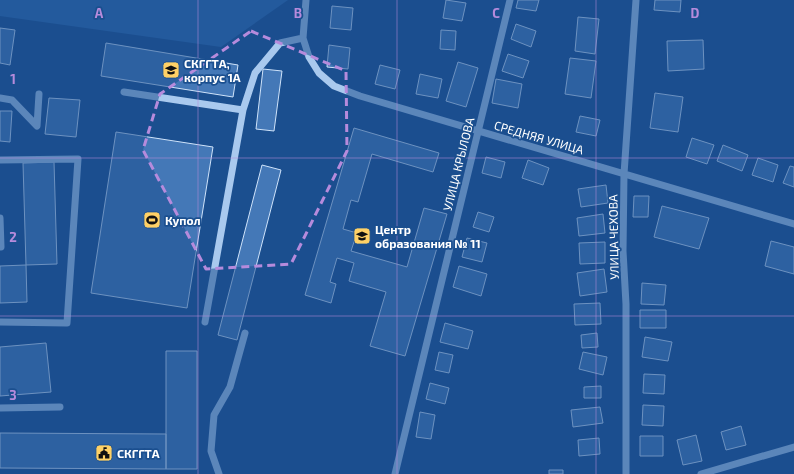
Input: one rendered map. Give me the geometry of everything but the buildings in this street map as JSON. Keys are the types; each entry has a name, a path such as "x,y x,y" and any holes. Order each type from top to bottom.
{"street":[{"name":"СРЕДНЯЯ УЛИЦА","path":"306,0 304,38 309,57 319,73 334,86 360,96 794,224"},
{"name":"УЛИЦА КРЫЛОВА","path":"395,474 510,0"},
{"name":"УЛИЦА ЧЕХОВА","path":"626,474 626,304 623,251 624,174 636,0"},
{"path":"205,322 243,110 255,73 280,43 304,38"},
{"path":"124,92 243,110"},
{"path":"0,98 12,100 37,126 39,94"},
{"path":"0,160 78,159 67,323 0,322"},
{"path":"0,218 0,247"},
{"path":"218,474 211,451 214,415 230,388 245,333"},
{"path":"0,408 60,407"},
{"path":"701,474 794,447"}],"highlighted area":[{"path":"251,31 346,71 347,151 291,264 206,269 143,150 160,94"}],"shaded area":[{"path":"0,0 288,0 221,47 0,16"}],"place":[{"name":"СКГГТА, корпус 1А","path":"171,70"},
{"name":"Купол","path":"152,220"},
{"name":"Центр образования № 11","path":"362,236"},
{"name":"СКГГТА","path":"104,453"}]}
